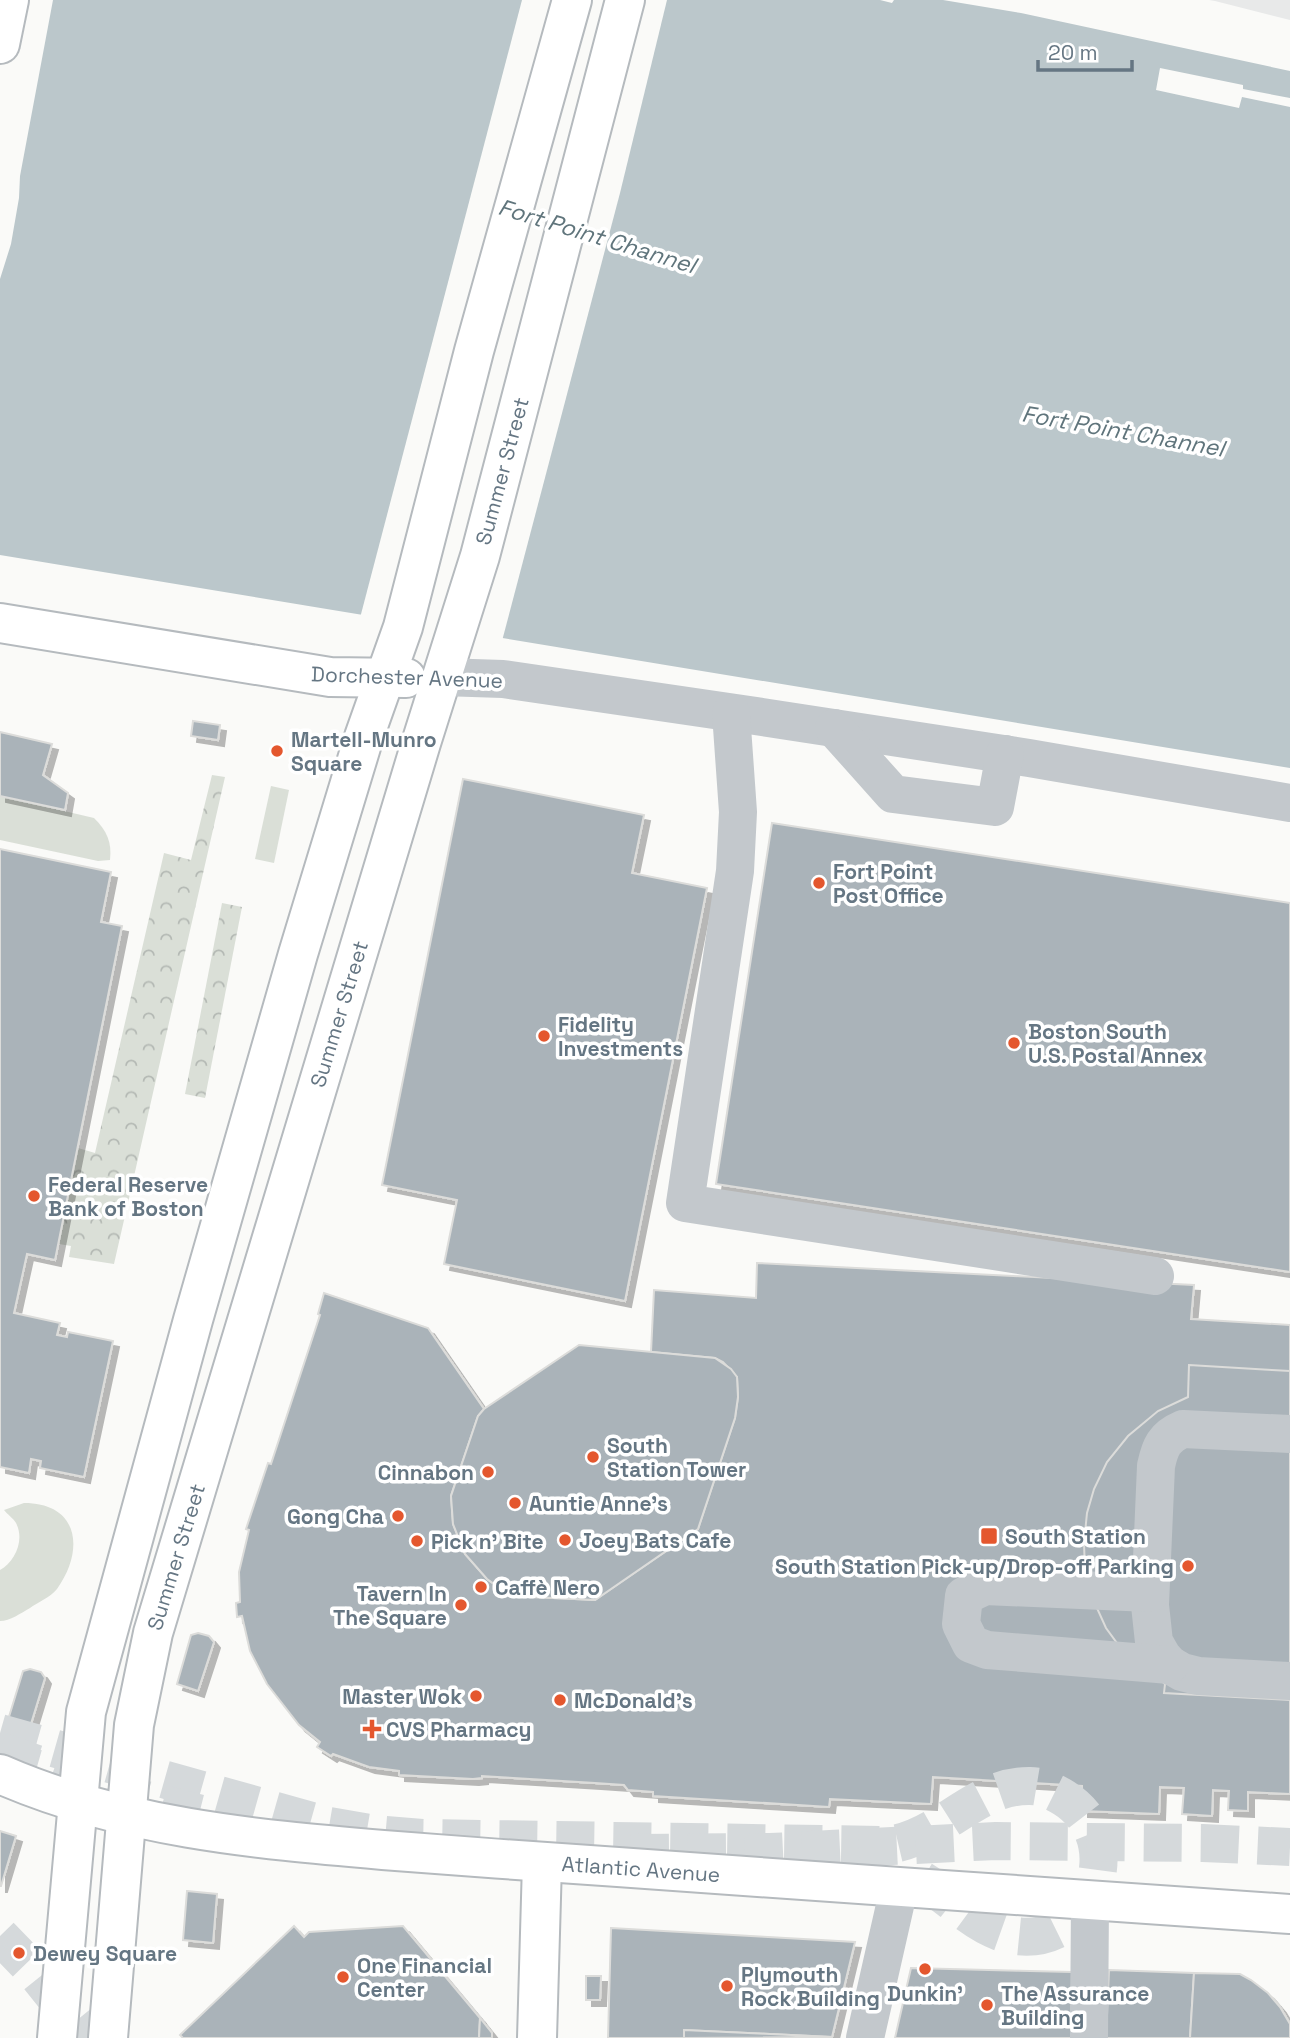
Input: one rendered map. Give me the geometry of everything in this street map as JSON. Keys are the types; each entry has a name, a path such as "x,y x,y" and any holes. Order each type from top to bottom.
{"main road":[{"path":"0,44 9,0"},
{"name":"Summer Street","path":"57,2038 86,1712 186,1346 298,954 363,737 403,627 481,325 572,0"},
{"name":"Summer Street","path":"108,2038 134,1725 153,1633 480,556 625,0"},
{"name":"Dorchester Avenue","path":"0,623 330,677 442,677"},
{"name":"Atlantic Avenue","path":"0,1774 77,1802 126,1816 183,1828 266,1839 542,1863 1290,1914"},
{"path":"537,2038 542,1863"}],"street":[{"name":"Dorchester Avenue","path":"442,677 503,679 834,728 1290,803"},
{"path":"731,713 738,812 734,879 685,1203 1155,1276"},
{"path":"834,728 893,794 995,807 1005,754"},
{"path":"1290,1434 1194,1429 1182,1429 1172,1434 1160,1448 1156,1466 1150,1593 1154,1642 1170,1665 1182,1672 1198,1676 1290,1681"},
{"path":"1150,1593 985,1586 964,1597 961,1624 971,1644 987,1650 1170,1665"},
{"path":"864,2038 899,1888"},
{"path":"1089,2038 1090,1901"}],"shaded area":[{"path":"1209,0 1290,0 1290,20 1215,1"}],"green space":[{"path":"212,775 225,777 114,1264 69,1257 71,1246 59,1244 78,1148 95,1153 164,853 191,860"},
{"path":"271,786 289,790 274,863 255,859"},
{"path":"0,796 94,818 108,837 110,860 98,861 0,840"},
{"path":"222,903 242,907 205,1098 185,1094"},
{"path":"24,1503 42,1505 56,1511 66,1520 72,1531 71,1559 66,1574 54,1592 8,1620 0,1621 0,1570 10,1562 19,1543 16,1523 4,1510"}],"water":[{"name":"Fort Point Channel","path":"0,0 880,0 892,3 894,0 943,0 1021,13 1290,71 1290,768 0,555"}],"pier":[{"path":"0,0 53,0 20,176 11,244 0,279"},
{"path":"522,0 667,0 620,193 502,641 360,618"},
{"path":"1160,68 1290,98 1290,107 1242,97 1239,108 1156,90"}],"building":[{"path":"193,721 220,725 218,740 191,736"},
{"path":"0,732 52,744 43,775 68,793 65,810 0,796"},
{"name":"Fidelity Investments","path":"463,779 644,815 632,873 707,888 625,1301 444,1264 457,1200 382,1185"},
{"name":"Boston South U.S. Postal Annex","path":"772,823 1290,903 1290,1272 716,1184"},
{"name":"Federal Reserve Bank of Boston","path":"0,849 111,872 101,922 122,926 55,1260 27,1254 14,1313 60,1323 57,1335 67,1337 68,1332 113,1341 84,1477 40,1468 41,1461 31,1459 29,1473 0,1467"},
{"name":"South Station","path":"757,1263 1194,1285 1191,1319 1290,1325 1290,1794 1248,1792 1248,1811 1228,1810 1229,1791 1213,1790 1212,1816 1182,1814 1184,1788 1160,1787 1159,1814 1082,1811 1082,1786 933,1777 931,1804 830,1799 829,1807 653,1796 653,1792 628,1790 624,1785 482,1776 473,1779 399,1775 399,1771 369,1767 333,1754 331,1756 317,1747 320,1742 299,1725 267,1684 250,1651 242,1616 237,1617 236,1603 240,1602 239,1572 249,1530 246,1529 268,1463 271,1464 320,1315 318,1314 324,1293 428,1328 484,1409 478,1416 451,1496 453,1524 465,1554 487,1579 511,1596 595,1600 698,1529 735,1418 737,1377 723,1362 715,1358 651,1352 654,1290 756,1298"},
{"name":"South Station Tower","path":"579,1345 715,1358 731,1369 737,1377 735,1418 698,1529 595,1600 511,1596 487,1579 465,1554 453,1524 451,1496 478,1416 484,1409"},
{"name":"South Station Pick-up/Drop-off Parking","path":"1189,1365 1290,1371 1290,1700 1164,1693 1165,1684 1117,1643 1106,1628 1091,1595 1085,1571 1084,1543 1087,1513 1094,1489 1107,1462 1128,1436 1158,1411 1188,1397"},
{"path":"198,1633 209,1636 214,1642 198,1691 177,1684 191,1635"},
{"path":"30,1669 41,1672 45,1678 30,1727 8,1720 23,1671"},
{"path":"0,1831 16,1836 1,1886 0,1886"},
{"path":"187,1891 217,1894 213,1943 183,1940"},
{"name":"One Financial Center","path":"294,1926 304,1937 309,1932 403,1926 480,2018 479,2038 183,2038 180,2035"},
{"name":"Plymouth Rock Building","path":"611,1928 855,1942 832,2037 684,2030 684,2038 608,2038"},
{"name":"The Assurance Building","path":"911,1968 1072,1972 1071,2038 895,2038"},
{"path":"1109,1970 1194,1973 1190,2038 1106,2038"},
{"path":"1194,1973 1240,1974 1251,1980 1280,2007 1290,2024 1290,2038 1190,2038"},
{"path":"586,1976 601,1976 600,2000 586,2000"},
{"path":"480,2018 492,2033 492,2038 479,2038"},
{"path":"684,2030 832,2037 684,2038"}],"tunnel":[{"path":"0,1733 329,1826 376,1834 422,1838 885,1845 923,1834 992,1794 1010,1788 1030,1786 1048,1790 1064,1798 1085,1818 1096,1841 1098,1867 1092,1891 1079,1913 1059,1928 1035,1936 1006,1934 994,1930 922,1880"},
{"path":"0,1751 119,1793 202,1814"},
{"path":"0,1758 160,1804"},
{"path":"631,1853 770,1852 996,1841 1203,1843 1290,1847"},
{"path":"0,1936 34,1971 88,2038"}],"place":[{"name":"Martell-Munro Square","path":"277,751"},
{"name":"Fort Point Post Office","path":"819,883"},
{"name":"Fidelity Investments","path":"544,1036"},
{"name":"Boston South U.S. Postal Annex","path":"1014,1043"},
{"name":"Federal Reserve Bank of Boston","path":"34,1196"},
{"name":"South Station Tower","path":"593,1457"},
{"name":"Cinnabon","path":"488,1472"},
{"name":"Auntie Anne's","path":"515,1503"},
{"name":"Gong Cha","path":"398,1516"},
{"name":"South Station","path":"989,1536"},
{"name":"Joey Bats Cafe","path":"565,1540"},
{"name":"Pick n’ Bite","path":"417,1541"},
{"name":"South Station Pick-up/Drop-off Parking","path":"1188,1566"},
{"name":"Caffè Nero","path":"481,1587"},
{"name":"Tavern In The Square","path":"461,1605"},
{"name":"Master Wok","path":"476,1696"},
{"name":"McDonald's","path":"560,1700"},
{"name":"CVS Pharmacy","path":"372,1729"},
{"name":"Dewey Square","path":"19,1953"},
{"name":"Dunkin'","path":"925,1969"},
{"name":"One Financial Center","path":"343,1977"},
{"name":"Plymouth Rock Building","path":"727,1986"},
{"name":"The Assurance Building","path":"987,2005"}]}
